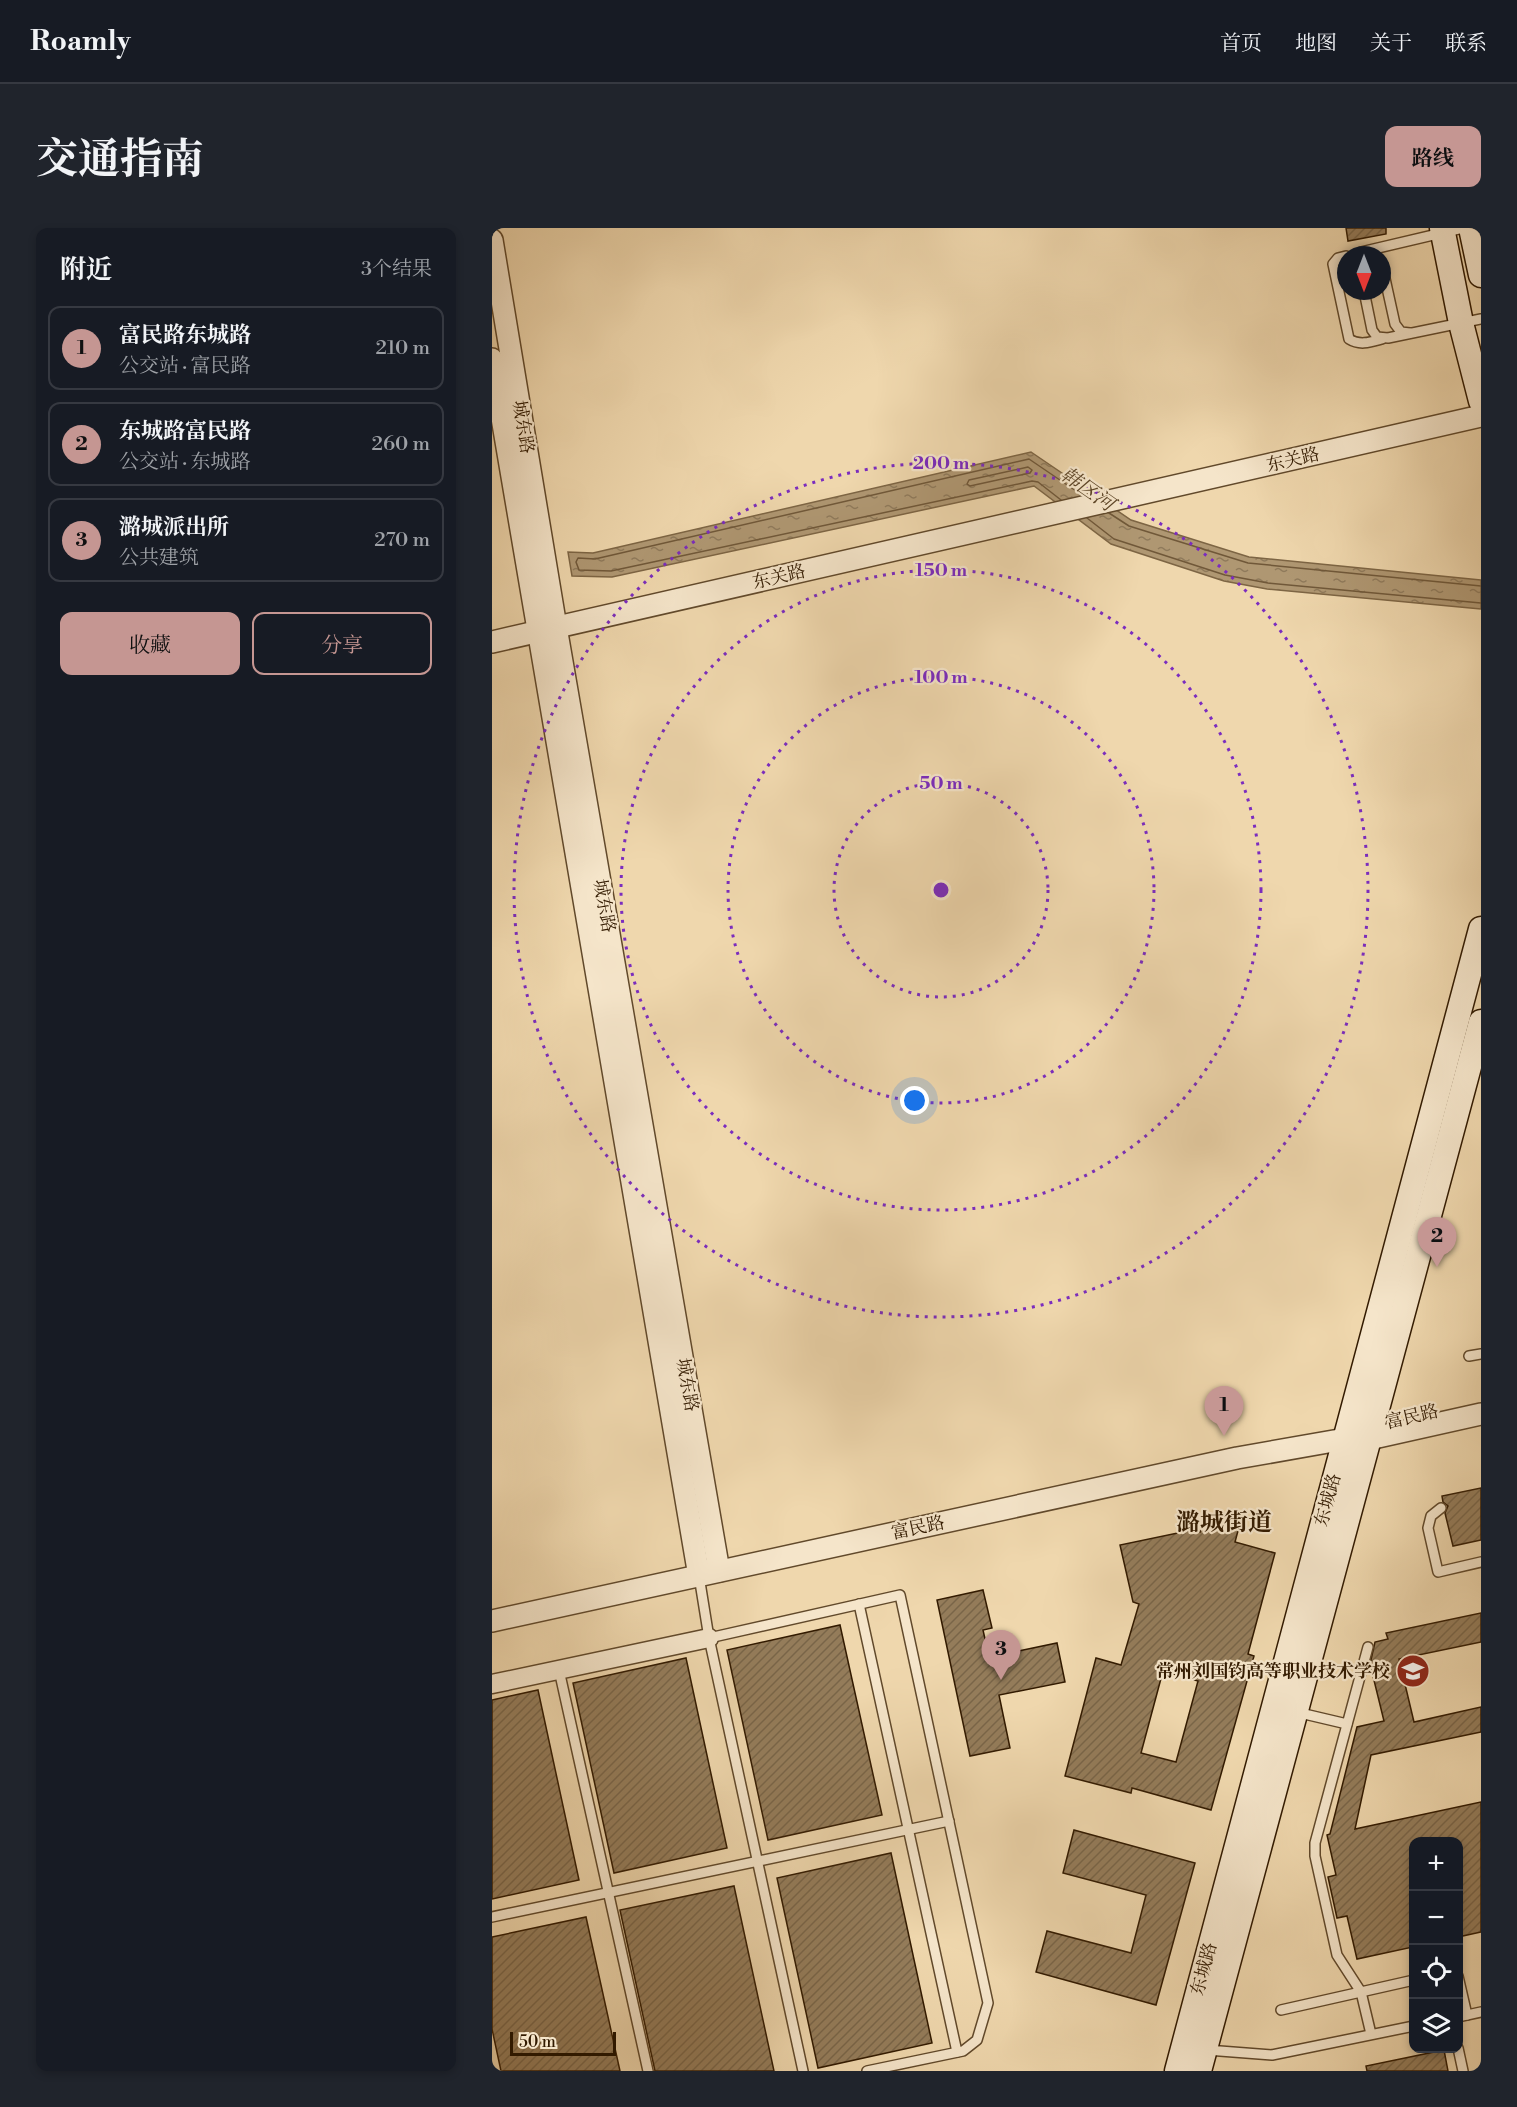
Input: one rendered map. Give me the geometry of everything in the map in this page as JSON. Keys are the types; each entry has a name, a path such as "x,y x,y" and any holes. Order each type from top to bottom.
{"main road":[{"path":"1471,228 1481,275"},
{"path":"1449,230 1471,321 1481,401"},
{"name":"东城路","path":"1177,2071 1345,1438 1475,978 1481,929"},
{"name":"东城路","path":"1202,2061 1481,1022"}],"street":[{"name":"城东路","path":"492,240 548,629 709,1573"},
{"name":"城东路","path":"492,359 548,629"},
{"name":"东关路","path":"492,642 1481,416"},
{"name":"富民路","path":"492,1622 1226,1460 1345,1438 1481,1402"},
{"name":"富民路","path":"1371,1432 1481,1414"},
{"path":"492,1684 709,1638"}],"lane":[{"path":"1391,248 1449,230"},
{"path":"1337,259 1333,264 1337,283"},
{"path":"1341,300 1349,339 1361,344 1471,321"},
{"path":"1366,300 1372,330 1377,337 1388,338"},
{"path":"1390,300 1395,324 1401,332 1412,334"},
{"path":"1469,1356 1481,1354"},
{"path":"1441,1508 1431,1516 1428,1528 1438,1572 1481,1562"},
{"path":"709,1573 709,1638 803,2071"},
{"path":"709,1638 900,1595 988,2003 977,2040 963,2051 867,2071"},
{"path":"860,1604 957,2052"},
{"path":"1368,1647 1315,1843 1315,1856 1337,1955 1361,1992 1371,2034"},
{"path":"559,1670 648,2071"},
{"path":"1296,1712 1347,1724"},
{"path":"492,1917 949,1821"},
{"path":"1281,2010 1409,1981"},
{"path":"1463,2016 1481,2012"},
{"path":"1202,2061 1272,2055 1409,2027"},
{"path":"1459,2053 1463,2071"}],"water":[{"path":"1031,452 1131,520 1249,557 1481,580 1481,609 1267,589 1224,581 1111,544 1034,486 612,577 572,576 568,552 593,553"}],"building":[{"path":"1346,228 1386,228 1386,234 1348,241"},
{"path":"1481,1488 1481,1540 1453,1546 1445,1513 1448,1506 1443,1502 1442,1496"},
{"path":"1204,1518 1239,1527 1235,1542 1275,1553 1248,1654 1254,1656 1211,1810 1132,1788 1131,1793 1065,1776 1096,1658 1121,1665 1139,1604 1133,1602 1120,1545 1192,1530 1200,1532","holes":["1163,1671 1198,1681 1176,1762 1141,1753"]},
{"path":"983,1590 992,1628 983,1630 989,1657 1057,1643 1065,1682 999,1695 1010,1748 970,1756 937,1600"},
{"path":"1481,1613 1481,1642 1399,1659 1414,1722 1481,1707 1481,1732 1371,1755 1355,1829 1481,1802 1481,1932 1463,1936 1463,1837 1409,1837 1409,1948 1357,1959 1347,1916 1337,1918 1328,1877 1336,1875 1327,1835 1330,1834 1357,1727 1384,1721 1370,1664 1375,1642 1388,1639 1386,1633"},
{"path":"840,1625 882,1815 768,1840 727,1650"},
{"path":"686,1658 727,1848 614,1873 573,1683"},
{"path":"538,1690 579,1880 492,1899 492,1700"},
{"path":"1074,1830 1195,1863 1156,2005 1036,1972 1047,1931 1131,1953 1146,1895 1063,1873"},
{"path":"891,1853 932,2043 818,2068 777,1878"},
{"path":"734,1886 774,2071 655,2071 620,1910"},
{"path":"586,1917 620,2071 501,2071 492,2029 492,1937"},
{"path":"1429,2053 1445,2053 1448,2071 1367,2071 1366,2066"}],"place":[{"name":"东城路富民路","path":"1437,1267"},
{"name":"富民路东城路","path":"1224,1436"},
{"name":"常州刘国钧高等职业技术学校","path":"1413,1671"},
{"name":"潞城派出所","path":"1001,1680"}],"district":[{"name":"潞城街道","path":"1224,1523"}],"water label":[{"name":"韩区河","path":"1087,490"}]}
